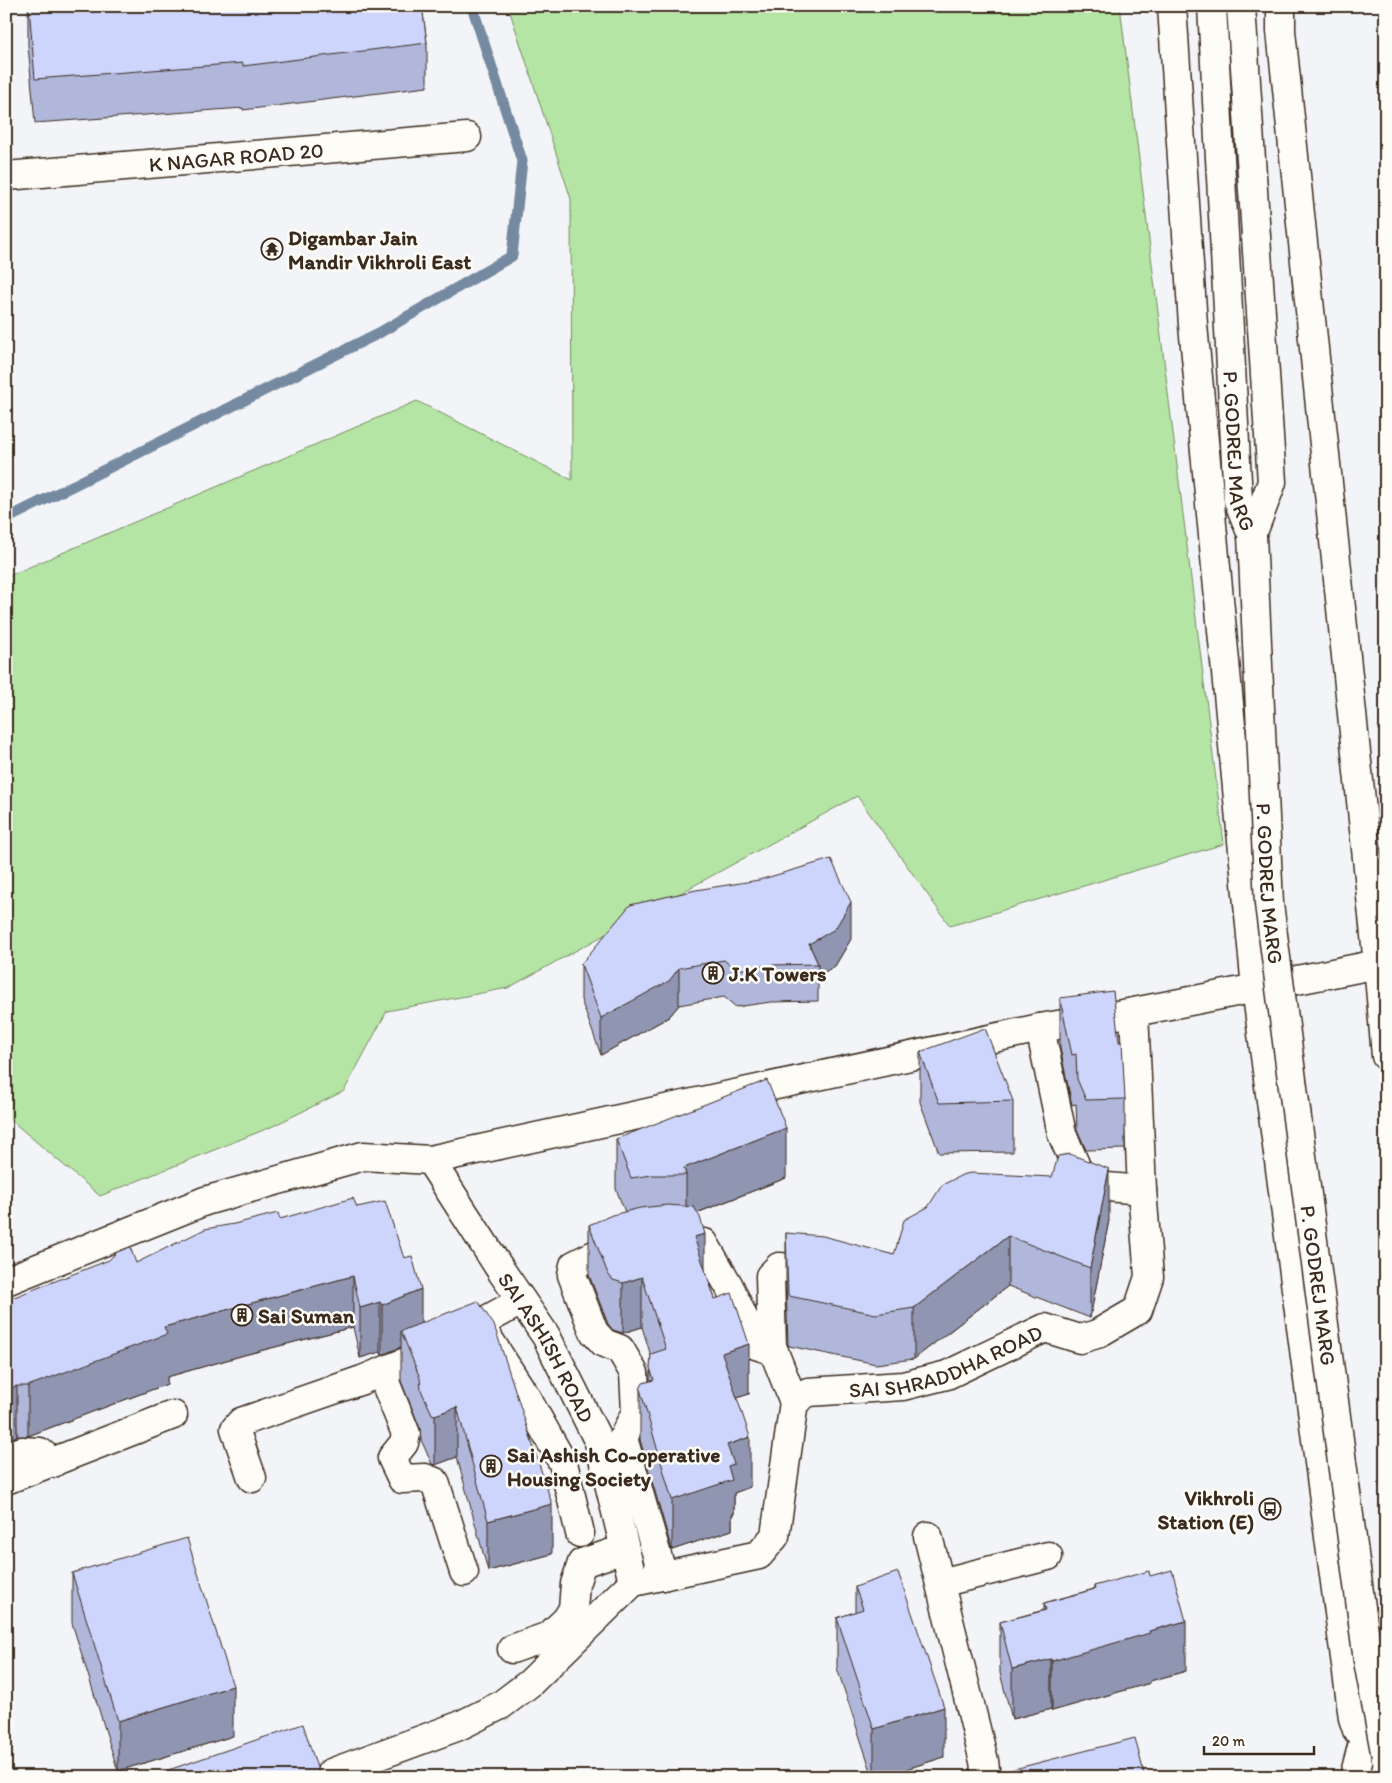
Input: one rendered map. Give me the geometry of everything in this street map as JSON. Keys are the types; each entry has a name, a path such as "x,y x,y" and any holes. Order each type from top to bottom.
{"street":[{"path":"1172,6 1193,325 1256,988 1353,1718 1357,1730 1376,1732 1354,1777"},
{"name":"P. GODREJ MARG","path":"1212,6 1238,500 1252,535 1269,904 1368,1662 1386,1757"},
{"path":"1241,6 1272,482 1252,535"},
{"path":"1280,6 1284,61 1386,1056"},
{"name":"K NAGAR ROAD 20","path":"6,176 467,137"},
{"path":"6,1281 205,1201 363,1156 430,1160 1040,1028 1091,1028 1134,1021 1256,988 1378,964"},
{"name":"SAI SHRADDHA ROAD","path":"794,1402 808,1392 903,1386 947,1376 1045,1328 1080,1339 1097,1334 1138,1310 1149,1277 1142,1190 1134,1021"},
{"path":"1040,1028 1052,1065 1062,1134 1084,1185"},
{"path":"1052,1065 1054,1045 1091,1028"},
{"name":"SAI ASHISH ROAD","path":"430,1160 521,1301 546,1336 599,1442 632,1582"},
{"path":"1054,1191 1084,1185 1142,1190"},
{"path":"663,1576 622,1438 636,1412 634,1373 620,1349 604,1343 594,1332 572,1275 574,1264 600,1252 638,1241 676,1239 704,1243 729,1286 756,1345 774,1352"},
{"path":"331,1774 459,1726 501,1705 530,1683 632,1582 759,1555 776,1536 794,1402 772,1347 770,1276 779,1268 826,1271 849,1276"},
{"path":"252,1478 235,1429 241,1422 381,1372 458,1341 479,1324 521,1301"},
{"path":"479,1324 526,1397 563,1463 580,1534"},
{"path":"381,1372 406,1434 404,1443 392,1458 402,1479 425,1478 435,1482 464,1572"},
{"path":"6,1480 173,1415"},
{"path":"6,1457 22,1451 40,1452 53,1463"},
{"path":"928,1536 984,1761 986,1777"},
{"path":"512,1649 549,1636 566,1620 573,1609 575,1584 582,1563 624,1548"},
{"path":"940,1583 1048,1556"}],"green space":[{"path":"508,6 1120,6 1224,844 950,926 857,796 508,988 387,1011 344,1091 271,1127 100,1196 6,1116 6,577 417,401 572,480 571,199"}],"building":[{"path":"29,6 422,6 427,43 243,66 243,63 35,79"},
{"path":"831,859 851,902 835,929 809,944 818,964 771,965 736,970 724,960 679,968 669,981 601,1018 581,964 630,905 696,890 759,880"},
{"path":"1113,991 1119,1042 1122,1042 1125,1099 1086,1100 1077,1079 1076,1054 1072,1055 1060,998"},
{"path":"985,1028 1013,1101 939,1103 920,1052"},
{"path":"767,1080 786,1128 684,1168 686,1175 652,1175 631,1178 616,1139"},
{"path":"1070,1154 1109,1169 1090,1268 1008,1236 914,1308 876,1314 789,1296 786,1233 823,1236 894,1255 904,1220 928,1207 942,1185 970,1173 1052,1177 1058,1156"},
{"path":"353,1198 357,1207 385,1201 404,1258 412,1256 421,1289 382,1305 380,1302 360,1308 353,1276 164,1327 167,1334 28,1386 17,1386 6,1390 6,1299 109,1260 117,1252 130,1247 136,1263 205,1229 278,1213 280,1219"},
{"path":"668,1205 694,1207 700,1217 705,1234 694,1237 715,1299 732,1293 749,1344 722,1353 750,1437 727,1445 734,1464 728,1466 732,1480 672,1500 640,1389 643,1383 654,1380 650,1368 651,1354 666,1349 642,1277 623,1283 613,1280 608,1274 589,1225 612,1215 640,1208"},
{"path":"478,1301 494,1325 552,1504 488,1521 457,1407 435,1415 432,1414 421,1390 420,1378 401,1331"},
{"path":"187,1538 233,1686 118,1721 72,1573"},
{"path":"1172,1570 1186,1621 1052,1661 1051,1659 1012,1669 1000,1622 1046,1610 1044,1603 1095,1589 1094,1586 1149,1571 1150,1576"},
{"path":"898,1572 944,1707 874,1729 837,1618 863,1609 855,1587"},
{"path":"303,1724 320,1777 148,1777"},
{"path":"1135,1738 1145,1777 983,1777"}],"waterway":[{"path":"6,519 379,333 512,256 522,161 472,6"}],"place":[{"name":"Digambar Jain Mandir Vikhroli East","path":"272,249"},
{"name":"J.K Towers","path":"713,973"},
{"name":"Sai Suman","path":"242,1315"},
{"name":"Sai Ashish Co-operative Housing Society","path":"491,1466"},
{"name":"Vikhroli Station (E)","path":"1270,1509"}]}
